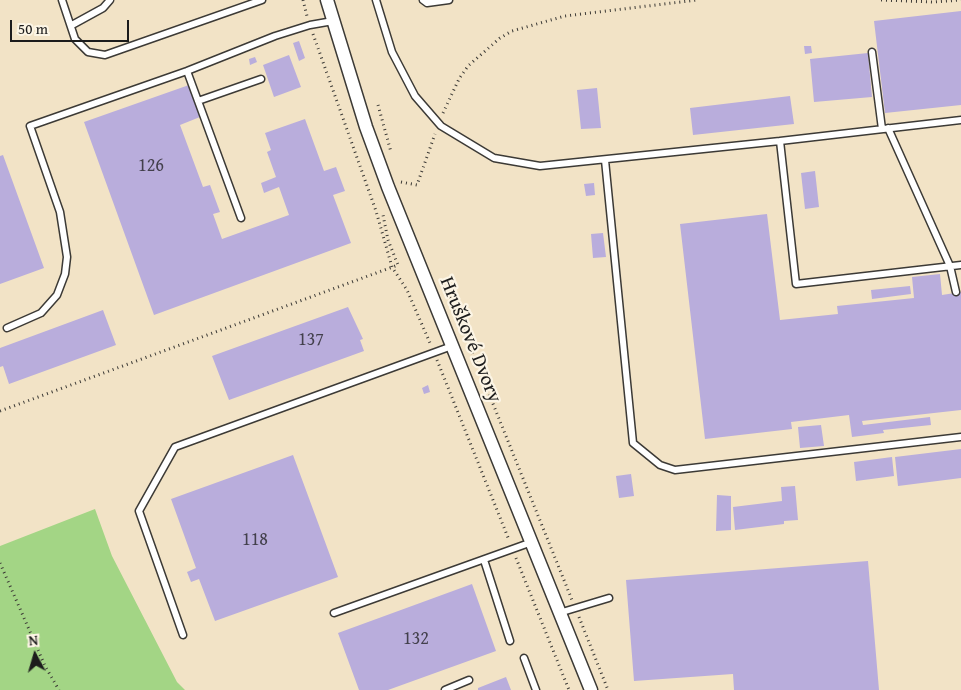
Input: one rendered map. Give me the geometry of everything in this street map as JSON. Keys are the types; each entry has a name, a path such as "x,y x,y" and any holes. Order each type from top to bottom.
{"street":[{"name":"Hruškové Dvory","path":"327,0 366,127 388,187 591,690"}],"lane":[{"path":"62,0 72,25 75,39 88,52 105,55 262,0"},
{"path":"72,25 104,8 110,0"},
{"path":"376,0 392,52 414,96 441,126 494,158 540,166 961,120"},
{"path":"423,0 427,3 449,0"},
{"path":"6,328 41,313 57,295 65,274 67,257 60,212 30,126 187,71 276,36 310,25 334,21"},
{"path":"872,52 885,129 950,266 956,292"},
{"path":"187,71 241,218"},
{"path":"198,101 261,80"},
{"path":"780,141 796,284 961,265"},
{"path":"605,160 633,443 660,465 675,470 961,437"},
{"path":"183,635 139,512 175,447 434,355 452,346"},
{"path":"334,613 532,542"},
{"path":"484,560 510,640"},
{"path":"559,613 609,598"},
{"path":"524,658 536,690"},
{"path":"444,690 469,680"}],"path":[{"path":"303,0 310,25 376,211 392,267 407,290 570,690"},
{"path":"388,187 402,181 417,185 434,136 445,121 442,117 459,78 480,54 512,31 565,16 697,0"},
{"path":"881,0 961,0"},
{"path":"378,105 392,155"},
{"path":"399,172 406,190"},
{"path":"0,411 398,266 388,240 382,211"},
{"path":"446,290 608,690"},
{"path":"0,564 45,666 59,690"}],"green space":[{"path":"95,509 112,556 177,682 185,690 0,690 0,546"}],"building":[{"path":"961,11 961,105 885,113 874,21"},
{"path":"299,41 305,58 299,61 293,43"},
{"path":"804,46 811,46 812,53 805,54"},
{"path":"868,53 872,97 814,102 810,59"},
{"path":"289,55 301,87 274,97 263,65"},
{"path":"255,57 257,62 250,65 249,59"},
{"path":"189,85 200,117 180,125 203,187 210,185 220,212 213,214 222,239 289,215 279,187 264,193 261,183 276,177 267,152 271,150 265,133 305,119 324,171 336,167 345,191 333,195 351,243 154,315 84,122"},
{"path":"597,88 601,128 581,129 577,90"},
{"path":"790,96 794,124 693,135 690,108"},
{"path":"3,155 44,268 0,284 0,156"},
{"path":"815,171 819,207 805,209 801,173"},
{"path":"594,183 595,195 586,196 584,184"},
{"path":"767,214 780,320 838,314 837,306 914,298 912,277 940,274 942,295 961,292 961,410 862,421 863,425 930,417 931,425 883,430 884,433 852,437 849,415 791,422 792,429 705,439 680,224"},
{"path":"603,233 606,257 593,258 591,234"},
{"path":"910,286 911,294 872,299 871,290"},
{"path":"348,307 363,339 360,340 364,351 229,400 212,356"},
{"path":"103,310 116,345 9,384 3,366 0,367 0,348"},
{"path":"428,385 430,392 424,394 422,388"},
{"path":"821,425 824,446 800,448 798,427"},
{"path":"961,449 961,478 898,486 895,457"},
{"path":"293,455 338,577 215,621 199,579 191,582 187,572 196,568 171,499"},
{"path":"892,457 894,476 856,481 854,462"},
{"path":"631,474 634,496 619,498 616,476"},
{"path":"795,486 798,520 784,521 784,524 735,530 733,507 782,501 781,487"},
{"path":"717,495 731,496 731,530 716,531"},
{"path":"868,561 879,690 734,690 733,674 634,681 626,580"},
{"path":"472,584 496,651 388,690 359,690 338,633"},
{"path":"506,677 511,690 478,690 478,688"}]}
